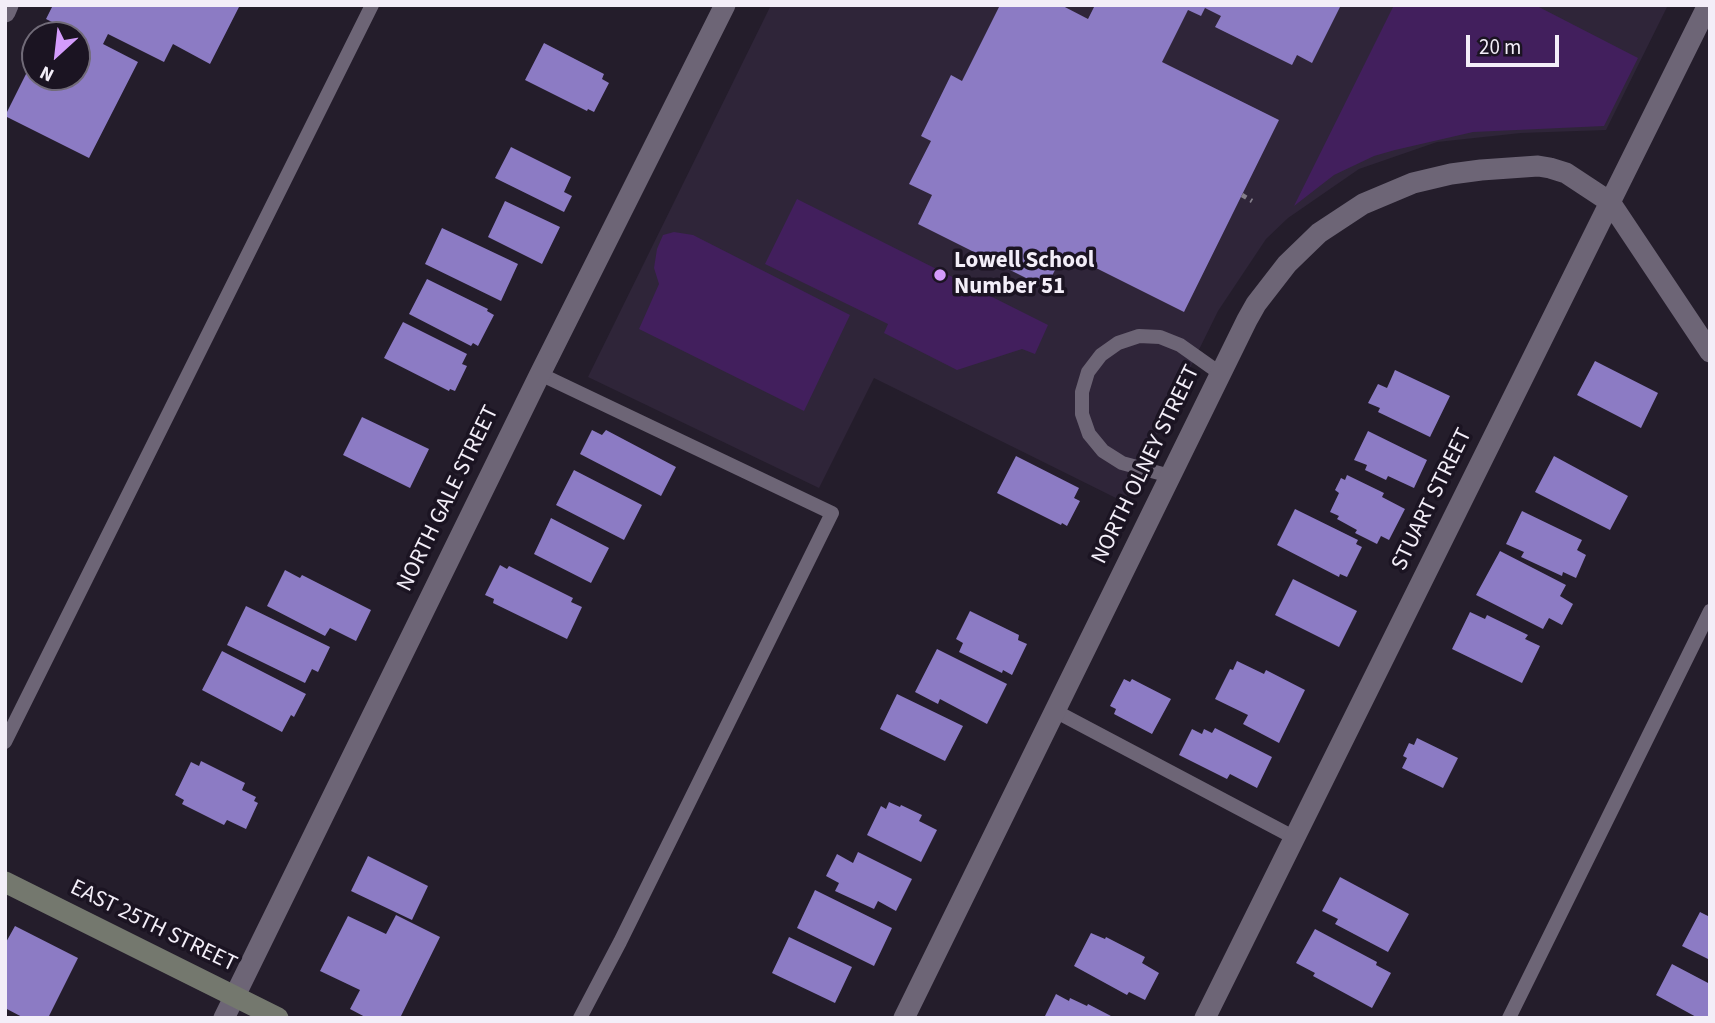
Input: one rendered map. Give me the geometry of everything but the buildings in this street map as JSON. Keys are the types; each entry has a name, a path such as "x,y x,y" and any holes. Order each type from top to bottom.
{"street":[{"path":"5,12 8,5"},
{"name":"STUART STREET","path":"1205,1018 1707,5"},
{"name":"NORTH GALE STREET","path":"224,1018 723,6"},
{"name":"NORTH OLNEY STREET","path":"904,1018 1256,304 1287,264 1303,247 1341,217 1380,196 1413,183 1451,174 1538,166 1566,173 1611,202"},
{"path":"1611,202 1710,352"},
{"name":"EAST 25TH STREET","path":"5,882 278,1018"}],"lane":[{"path":"5,742 372,5"},
{"path":"1170,476 1122,463 1103,451 1089,434 1082,414 1082,392 1088,372 1101,355 1118,343 1139,336 1160,337 1180,345 1221,374"},
{"path":"540,374 832,513 580,1018"},
{"path":"1509,1018 1710,611"},
{"path":"1055,711 1294,838"}],"path":[{"path":"1242,195 1252,201"}],"shaded area":[{"name":"Lowell School Number 51","path":"771,5 1668,5 1606,130 1521,133 1437,142 1359,169 1288,218 1266,239 1218,311 1124,502 874,378 819,488 588,377"},
{"path":"1394,5 1535,5 1638,58 1604,126 1473,132 1395,150 1374,156 1334,175 1294,206"},
{"path":"797,199 1048,325 1035,354 1022,349 957,370 884,333 888,324 765,264"},
{"path":"674,232 693,235 850,315 804,411 639,329 659,284 654,268 657,249 663,235"}],"place":[{"name":"Lowell School Number 51","path":"940,275"}]}
